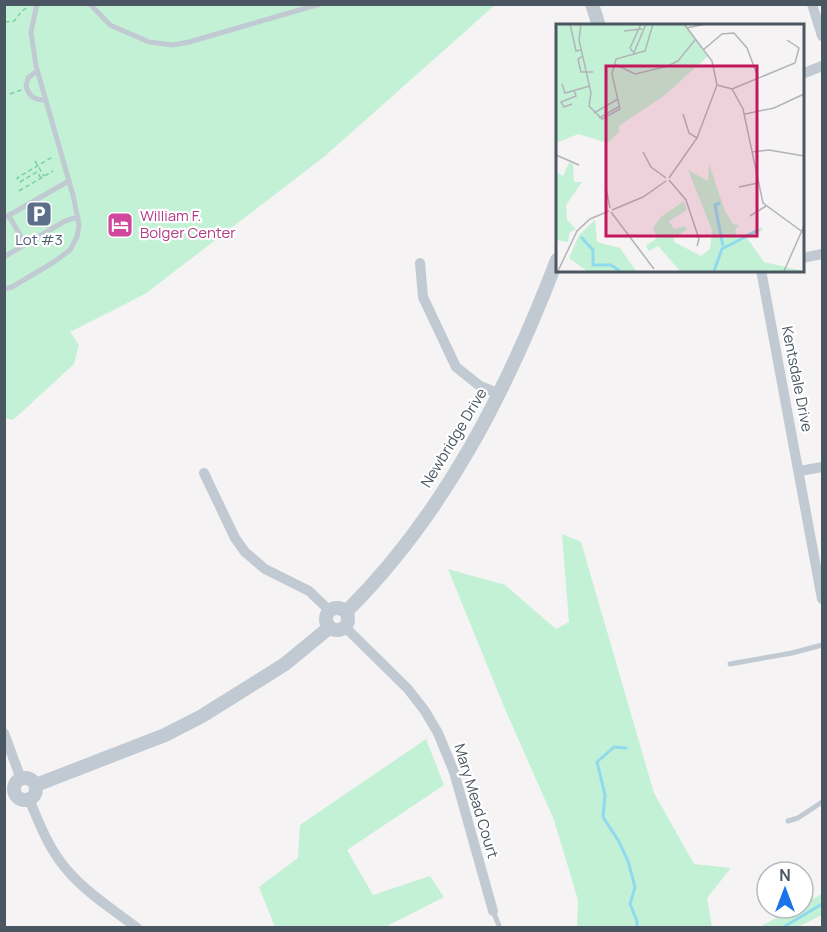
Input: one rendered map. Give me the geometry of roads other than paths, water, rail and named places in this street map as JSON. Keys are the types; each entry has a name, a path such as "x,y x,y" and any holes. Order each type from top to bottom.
{"street":[{"path":"592,4 598,24"},
{"path":"812,4 822,36"},
{"path":"803,73 822,66"},
{"path":"803,258 822,254"},
{"name":"Newbridge Drive","path":"346,612 367,591 415,533 459,467 500,394 534,320 556,263"},
{"path":"420,264 423,297 456,367 480,386 500,394"},
{"name":"Kentsdale Drive","path":"761,272 822,599"},
{"path":"800,471 822,467"},
{"path":"204,473 235,538 245,552 265,569 309,591 330,611"},
{"path":"340,608 346,612 348,621 345,627 336,630 330,627 326,621 330,611 340,608"},
{"path":"36,785 165,735 202,716 285,664 330,627"},
{"name":"Mary Mead Court","path":"345,627 408,689 438,733 454,772 493,911"},
{"path":"4,733 21,779"},
{"path":"21,779 30,779 36,785 35,794 29,799 10,795 15,784 21,779"},
{"path":"29,799 45,837 60,861 86,890 137,927"}],"lane":[{"path":"4,290 54,262 70,249 77,237 78,217 37,71 31,32 37,4"},
{"path":"90,4 110,26 149,42 173,45 320,4"},
{"path":"37,71 28,78 26,86 31,96 37,100 45,100"},
{"path":"25,244 7,217 69,181"},
{"path":"4,257 64,221 78,217"},
{"path":"730,664 822,645"},
{"path":"788,821 798,818 822,802"},
{"path":"493,911 500,927"}],"waterway":[{"path":"626,748 614,747 597,762 605,795 603,817 628,861 635,887 630,904 637,921 637,928"},
{"path":"782,928 822,904"}],"place":[{"name":"Lot #3","path":"39,214"},
{"name":"William F. Bolger Center","path":"120,225"}]}
